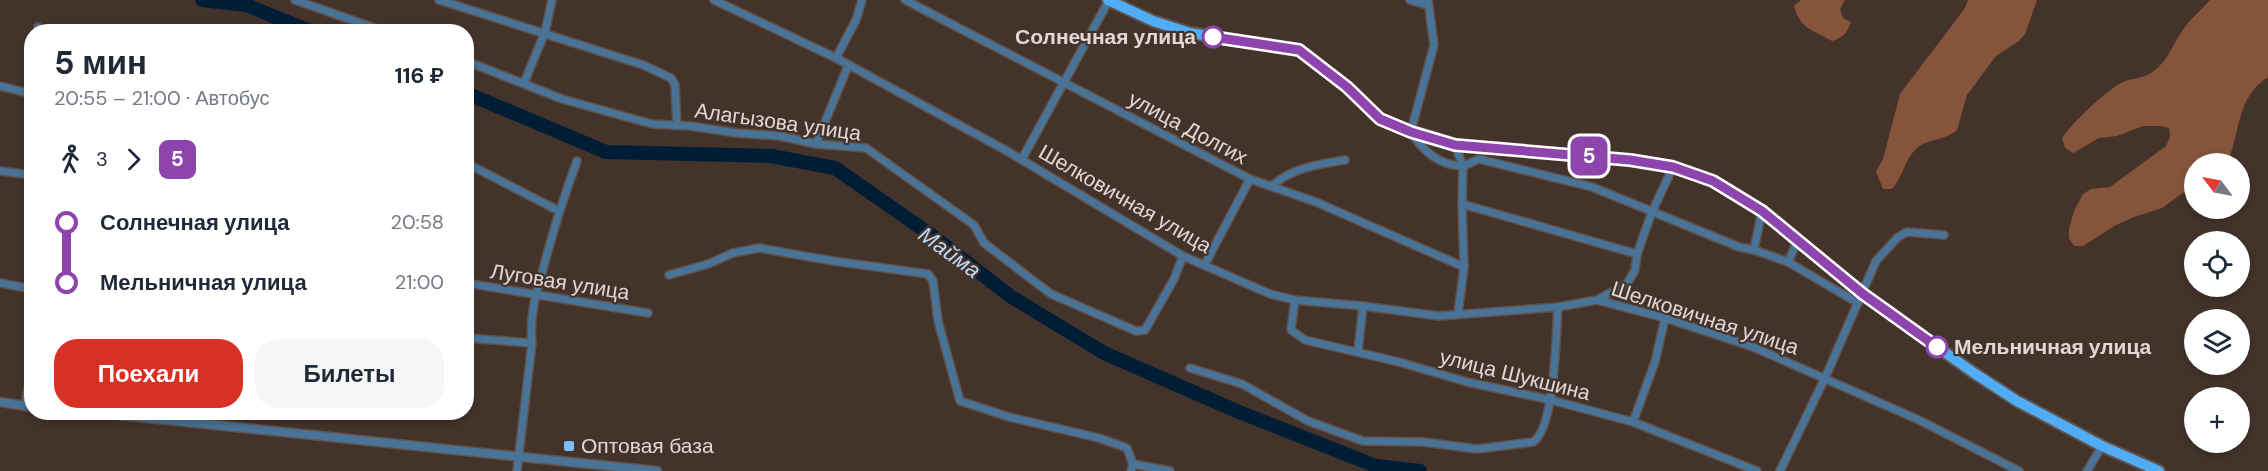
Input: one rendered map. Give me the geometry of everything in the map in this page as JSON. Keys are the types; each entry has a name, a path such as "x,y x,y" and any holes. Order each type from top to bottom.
{"main road":[{"path":"1109,0 1153,21 1191,33 1299,50 1347,87 1380,119 1411,132 1455,145 1630,160 1673,167 1713,181 1762,211 1798,240 1860,299 2017,401 2102,446 2159,471"}],"street":[{"path":"295,0 363,24"},
{"path":"439,0 545,32 643,65 671,78 675,86 677,125"},
{"path":"524,83 545,32 552,0"},
{"name":"Шелковичная улица","path":"714,0 836,58 1022,159 1183,256 1270,294 1295,300 1439,316 1558,307 1597,300 1665,318 1753,347 1919,420 2019,471"},
{"path":"836,58 862,0"},
{"name":"улица Долгих","path":"905,0 1250,179 1273,185 1325,206 1464,267"},
{"path":"1022,159 1109,0"},
{"path":"1410,0 1428,2 1434,45 1411,132 1418,144 1440,161 1463,166 1479,159 1592,187 1738,248 1754,250 1788,262 1860,299"},
{"name":"Алагызова улица","path":"474,65 562,99 652,124 780,136 816,144 866,148 974,225 984,243 1051,294 1136,331 1145,330 1174,279 1183,256"},
{"path":"816,144 848,66"},
{"path":"0,86 24,92"},
{"path":"1455,145 1463,166 1464,267 1458,314"},
{"path":"1273,185 1282,177 1310,166 1345,160"},
{"path":"517,471 532,343 530,324 559,211 577,161"},
{"path":"474,167 559,211"},
{"path":"1597,300 1627,284 1635,270 1637,254 1652,212 1673,167"},
{"path":"0,171 24,174"},
{"path":"1205,264 1250,179"},
{"path":"1462,204 1637,254"},
{"path":"1754,250 1762,211"},
{"path":"1779,471 1825,378 1876,261 1898,237 1907,232 1944,235"},
{"path":"1788,262 1798,240"},
{"path":"669,275 708,264 733,253 759,248 928,274 933,281 938,321 960,401 1009,417 1099,438 1127,448 1132,467 1170,471"},
{"path":"0,283 24,288"},
{"name":"Луговая улица","path":"474,284 648,313"},
{"name":"улица Шукшина","path":"1295,300 1291,330 1305,340 1358,351 1467,382 1551,400 1633,422 1757,471"},
{"path":"1358,351 1363,306"},
{"path":"1190,368 1242,384 1308,421 1363,441 1424,442 1477,449 1533,442 1539,438 1551,400 1558,307"},
{"path":"1633,422 1655,362 1665,318"},
{"path":"474,339 532,343"},
{"path":"0,402 24,405"},
{"path":"166,420 612,469 657,471"},
{"path":"2087,471 2102,446"}],"shaded area":[{"path":"1801,0 1845,0 1840,9 1843,18 1851,22 1842,37 1832,41 1803,24 1794,6"},
{"path":"1968,0 2037,0 2025,34 2019,41 1996,56 1967,95 1957,130 1917,148 1892,189 1883,189 1876,172 1883,159 1900,94 1965,8"},
{"path":"2210,0 2268,0 2268,77 2258,85 2245,105 2230,153 2184,153 2184,192 2162,208 2116,225 2083,246 2074,246 2069,238 2069,229 2074,211 2083,194 2091,189 2110,187 2166,146 2170,137 2169,128 2143,126 2117,136 2099,138 2073,153 2065,148 2062,138 2082,115 2107,93 2123,82 2146,76 2160,66 2192,19"}],"waterway":[{"name":"Майма","path":"202,0 246,5 292,24"},
{"name":"Майма","path":"474,96 606,152 771,156 835,168 934,237 1010,296 1104,353 1239,412 1376,466 1420,471"}],"bus line":[{"name":"5","path":"1213,37 1299,50 1347,87 1380,119 1411,132 1455,145 1630,160 1673,167 1713,181 1762,211 1863,294 1937,347"}],"place":[{"name":"Солнечная улица","path":"1213,37"},
{"name":"Мельничная улица","path":"1937,347"},
{"name":"Оптовая база","path":"569,446"}]}
